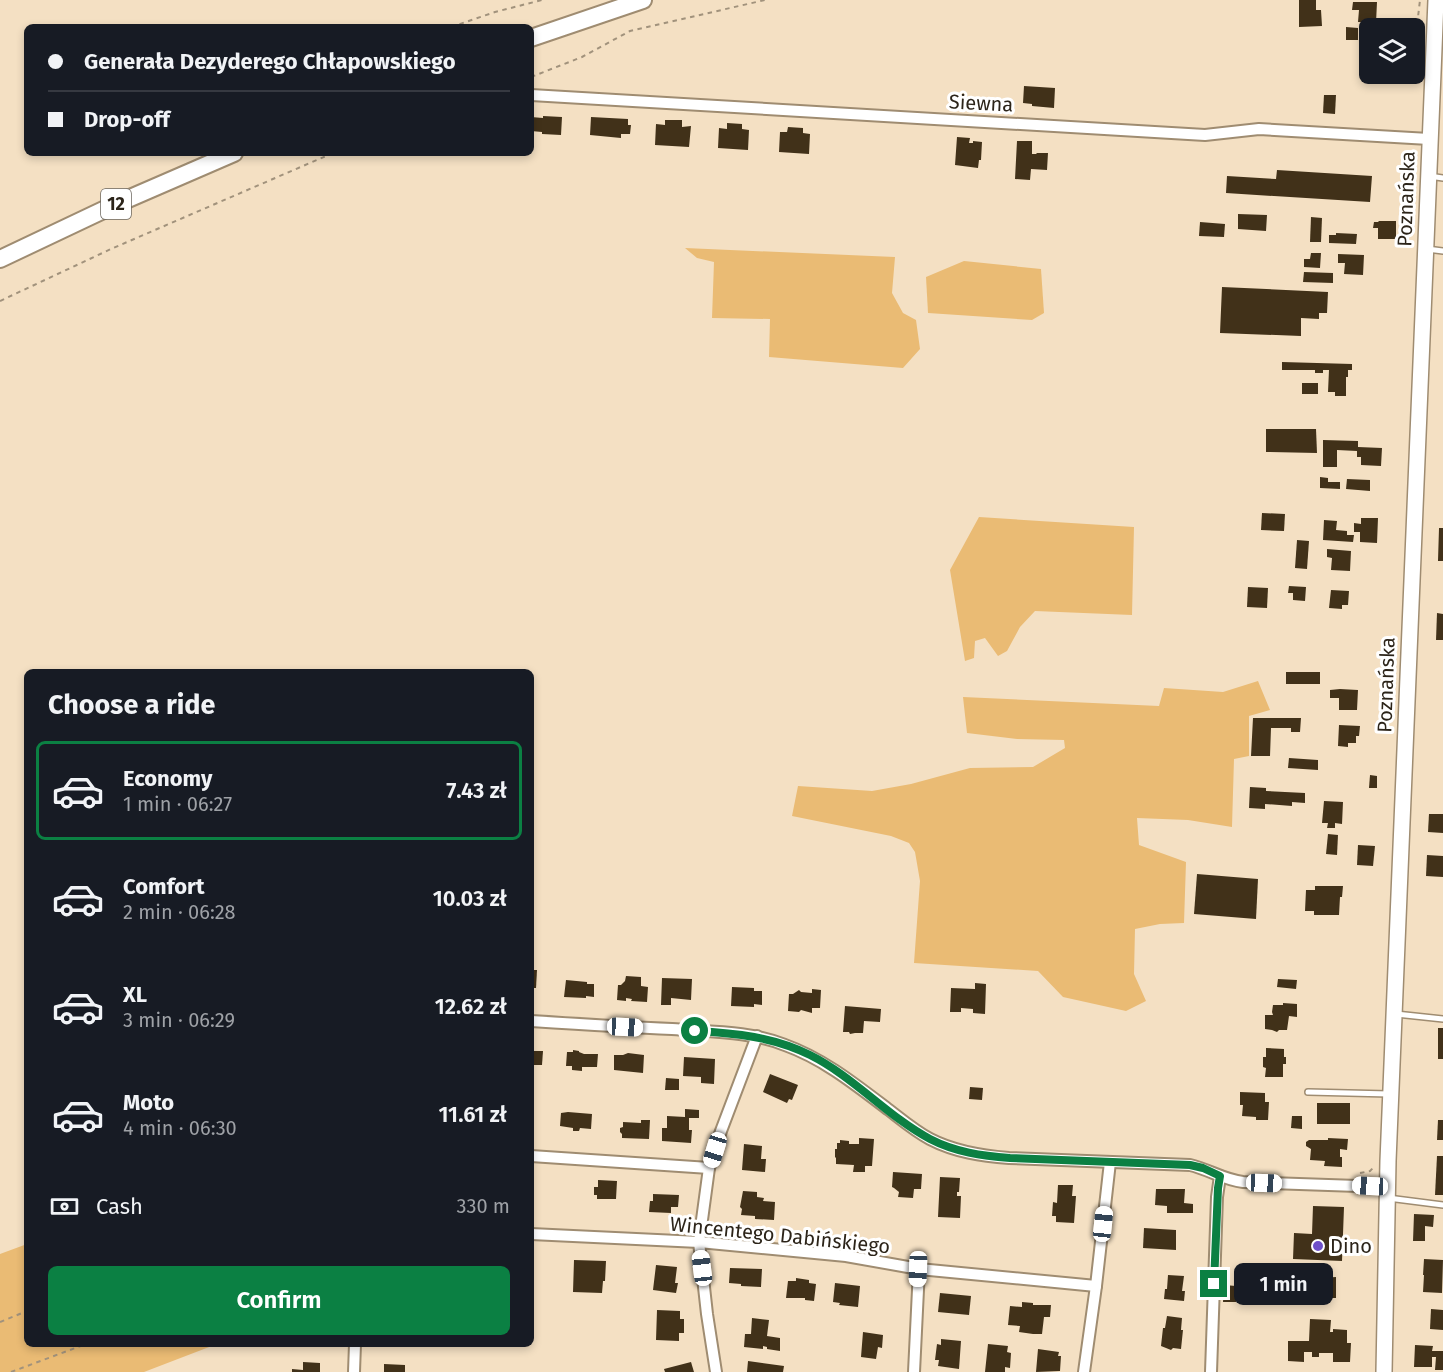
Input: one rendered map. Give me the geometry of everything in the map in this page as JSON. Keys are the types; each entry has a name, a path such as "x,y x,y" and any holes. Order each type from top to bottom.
{"main road":[{"path":"534,37 643,0"},
{"name":"12","path":"0,259 114,205 227,156"}],"street":[{"name":"Poznańska","path":"1384,1372 1387,1192 1425,249 1435,177 1429,139 1436,0"},
{"name":"Siewna","path":"534,95 1205,135 1259,129 1429,139"},
{"path":"534,1021 757,1036 811,1055 931,1139 955,1149 980,1155 1190,1165 1230,1180 1243,1182 1387,1192"},
{"path":"716,1372 699,1242 710,1168 721,1131 757,1036"},
{"path":"534,1156 710,1168"},
{"path":"1084,1372 1110,1162"},
{"path":"1211,1372 1217,1197 1220,1176"},
{"name":"Wincentego Dabińskiego","path":"534,1234 699,1242 846,1256 918,1269 1096,1286"},
{"path":"914,1372 918,1269"},
{"path":"354,1372 355,1347"}],"lane":[{"path":"1425,249 1443,251"},
{"path":"1394,1013 1443,1019"},
{"path":"1308,1092 1391,1095"},
{"path":"1387,1192 1443,1205"}],"path":[{"path":"460,24 542,0"},
{"path":"534,76 582,57 630,31 765,0"},
{"path":"1418,18 1420,0"},
{"path":"0,301 111,249 326,156"},
{"path":"0,1322 24,1312"},
{"path":"11,1372 78,1347"}],"shaded area":[{"path":"685,248 895,257 892,293 903,313 916,320 920,349 903,368 769,357 770,319 712,318 714,262 697,258"},
{"path":"964,261 1041,269 1044,313 1032,320 928,313 926,277"},
{"path":"979,517 1134,527 1132,615 1035,611 1020,627 1007,651 998,656 985,638 975,641 974,658 965,661 950,570"},
{"path":"1258,681 1270,710 1249,716 1249,756 1234,759 1232,827 1188,820 1137,818 1139,845 1186,862 1184,923 1160,924 1135,929 1134,974 1146,1001 1126,1011 1063,997 1038,971 914,963 920,881 915,852 909,843 891,836 792,816 798,786 872,791 911,784 970,768 1033,767 1065,748 1064,740 1017,739 967,733 963,697 1159,706 1164,688 1223,692"},
{"path":"24,1245 24,1347 209,1347 144,1372 0,1372 0,1254"}],"building":[{"path":"1299,0 1316,0 1316,10 1321,10 1322,26 1299,27"},
{"path":"1353,2 1377,2 1376,18 1359,18 1358,22 1359,10 1352,10"},
{"path":"1346,27 1358,28 1358,40 1346,40"},
{"path":"1024,86 1055,88 1054,108 1023,103"},
{"path":"1324,95 1336,95 1335,114 1323,113"},
{"path":"543,116 562,117 561,135 534,131 534,117 543,118"},
{"path":"591,117 628,119 628,125 631,125 630,134 621,134 621,138 590,135"},
{"path":"665,120 682,120 682,127 691,126 689,147 655,145 656,124 665,125"},
{"path":"727,123 742,124 742,129 749,130 748,150 718,148 719,128 727,129"},
{"path":"788,127 803,128 803,133 810,134 809,154 779,152 780,132 787,132"},
{"path":"957,137 970,138 969,143 982,142 978,168 955,165"},
{"path":"1017,141 1032,141 1032,154 1048,153 1047,170 1031,169 1030,180 1015,179"},
{"path":"1277,170 1372,176 1370,202 1226,193 1227,176 1276,179"},
{"path":"1238,214 1267,215 1266,231 1238,229"},
{"path":"1311,217 1322,218 1321,242 1310,242"},
{"path":"1396,221 1396,239 1378,239 1378,228 1373,228 1374,222"},
{"path":"1200,222 1225,224 1224,237 1199,236"},
{"path":"1336,233 1357,234 1356,244 1329,243 1329,235 1336,235"},
{"path":"1311,253 1321,253 1320,268 1304,267 1304,259 1310,259"},
{"path":"1338,254 1364,255 1363,275 1344,274 1345,263 1338,263"},
{"path":"1304,272 1333,273 1333,283 1303,282"},
{"path":"1222,287 1328,292 1327,313 1319,313 1319,319 1301,318 1301,336 1220,333"},
{"path":"1282,362 1352,364 1352,370 1348,370 1348,377 1346,377 1346,396 1335,396 1335,392 1328,392 1329,370 1315,373 1315,370 1282,370"},
{"path":"1302,383 1318,383 1318,394 1302,394"},
{"path":"1266,429 1316,429 1317,453 1266,452"},
{"path":"1323,440 1358,441 1358,447 1382,448 1381,466 1361,465 1361,457 1357,457 1357,451 1337,450 1337,467 1323,467"},
{"path":"1320,477 1328,478 1328,482 1340,482 1340,489 1320,488"},
{"path":"1347,479 1370,480 1370,491 1346,489"},
{"path":"1262,513 1285,514 1284,531 1261,530"},
{"path":"1361,518 1378,518 1377,543 1360,542 1360,532 1354,532 1354,523 1361,524"},
{"path":"1324,520 1337,521 1336,530 1347,531 1347,535 1354,535 1353,542 1323,540"},
{"path":"1439,528 1443,528 1443,561 1438,561"},
{"path":"1297,540 1309,541 1307,569 1295,568"},
{"path":"1327,549 1351,551 1350,571 1331,570 1332,558 1327,557"},
{"path":"1289,586 1306,587 1305,601 1293,600 1293,593 1288,593"},
{"path":"1248,587 1268,588 1267,608 1247,607"},
{"path":"1331,590 1349,591 1348,605 1342,605 1342,609 1329,608"},
{"path":"1437,613 1443,614 1443,640 1436,640"},
{"path":"1286,672 1320,672 1320,684 1286,684"},
{"path":"1330,690 1358,690 1357,710 1339,710 1339,698 1330,698"},
{"path":"1253,718 1301,718 1300,732 1291,732 1291,728 1271,728 1270,756 1251,756"},
{"path":"1339,725 1360,726 1356,743 1348,743 1348,747 1338,746"},
{"path":"1289,758 1318,760 1318,770 1288,768"},
{"path":"1370,775 1377,776 1377,788 1369,788"},
{"path":"1250,787 1266,788 1266,791 1305,793 1305,803 1292,802 1292,806 1265,804 1265,809 1249,808"},
{"path":"1324,801 1343,802 1342,824 1335,823 1335,828 1327,828 1328,823 1322,823"},
{"path":"1429,814 1443,814 1443,833 1428,832"},
{"path":"1328,834 1338,835 1337,855 1326,854"},
{"path":"1358,845 1375,846 1373,866 1357,865"},
{"path":"1427,855 1443,856 1443,877 1426,876"},
{"path":"1197,874 1258,879 1256,919 1194,914"},
{"path":"1315,886 1343,886 1339,915 1314,915 1314,911 1305,911 1306,890 1315,890"},
{"path":"534,970 537,970 536,988 534,988"},
{"path":"626,976 641,977 641,986 648,987 647,1002 631,1001 632,999 626,998 626,1001 617,1000 618,985 625,981"},
{"path":"662,978 692,979 691,1000 671,998 671,1005 661,1005"},
{"path":"1278,979 1297,980 1296,989 1277,987"},
{"path":"566,980 594,984 594,997 564,997"},
{"path":"975,983 986,984 985,1014 973,1013 973,1009 961,1008 961,1012 950,1012 951,988 975,989"},
{"path":"732,987 754,988 754,991 762,991 762,1005 731,1006"},
{"path":"812,989 821,990 820,1008 812,1008 812,1013 801,1010 799,1012 788,1011 789,994 799,990 812,993"},
{"path":"1283,1003 1297,1004 1297,1017 1289,1016 1287,1030 1277,1032 1265,1029 1265,1015 1273,1015 1273,1005 1283,1005"},
{"path":"845,1006 881,1009 880,1022 864,1021 863,1033 843,1032"},
{"path":"1438,1028 1443,1028 1443,1059 1438,1059"},
{"path":"1266,1048 1284,1049 1286,1064 1283,1064 1283,1077 1265,1077 1266,1068 1263,1067 1263,1057 1266,1057"},
{"path":"573,1050 584,1054 598,1054 597,1067 582,1067 582,1071 572,1070 572,1066 566,1066 567,1052 573,1052"},
{"path":"534,1051 543,1051 542,1065 534,1065"},
{"path":"628,1053 644,1055 643,1073 614,1070 614,1055"},
{"path":"684,1057 715,1059 714,1084 701,1083 701,1077 683,1076"},
{"path":"770,1074 798,1085 792,1100 789,1099 787,1103 763,1092"},
{"path":"666,1078 679,1079 679,1090 665,1090"},
{"path":"970,1087 983,1088 982,1100 969,1099"},
{"path":"1240,1092 1265,1093 1265,1102 1269,1102 1268,1120 1256,1120 1256,1117 1242,1116 1243,1105 1240,1105"},
{"path":"1317,1103 1350,1103 1350,1124 1317,1124"},
{"path":"685,1109 699,1110 699,1118 689,1118 689,1130 692,1130 691,1143 662,1141 662,1128 667,1128 667,1116 685,1117"},
{"path":"561,1113 592,1114 591,1129 580,1128 579,1131 573,1131 573,1128 560,1126"},
{"path":"1292,1116 1302,1116 1302,1129 1291,1128"},
{"path":"641,1120 650,1120 649,1139 622,1138 620,1128 623,1127 623,1122 641,1123"},
{"path":"1438,1120 1443,1120 1443,1140 1437,1140"},
{"path":"859,1138 874,1139 872,1166 865,1166 865,1172 853,1172 854,1165 836,1164 837,1143 840,1143 840,1140 849,1141 849,1144 859,1144"},
{"path":"1328,1138 1348,1139 1347,1150 1340,1149 1342,1167 1324,1166 1325,1161 1310,1160 1311,1149 1306,1146 1306,1142 1328,1140"},
{"path":"744,1144 762,1146 761,1159 766,1159 765,1172 742,1170"},
{"path":"1437,1156 1443,1156 1443,1195 1435,1195"},
{"path":"893,1172 922,1174 921,1189 914,1189 913,1198 898,1197 899,1192 892,1187"},
{"path":"940,1177 960,1178 957,1196 961,1196 960,1218 938,1217"},
{"path":"598,1180 617,1181 616,1199 597,1199 597,1195 594,1195 594,1187 598,1187"},
{"path":"1058,1185 1073,1185 1072,1196 1076,1196 1074,1223 1056,1222 1056,1216 1052,1216 1053,1202 1057,1203"},
{"path":"1156,1189 1185,1189 1184,1203 1193,1204 1193,1213 1167,1213 1167,1206 1155,1205"},
{"path":"743,1191 757,1192 757,1197 764,1198 763,1201 775,1202 774,1220 755,1219 755,1216 741,1215"},
{"path":"653,1194 679,1195 678,1207 671,1207 671,1213 649,1212"},
{"name":"Dino","path":"1313,1206 1344,1207 1342,1261 1293,1259 1294,1233 1312,1234"},
{"path":"1414,1214 1434,1215 1433,1227 1425,1226 1425,1241 1413,1241"},
{"path":"1144,1228 1176,1230 1176,1250 1143,1248"},
{"path":"1424,1259 1443,1260 1442,1293 1423,1292"},
{"path":"574,1260 606,1261 602,1293 573,1292"},
{"path":"656,1265 677,1267 676,1293 653,1290"},
{"path":"730,1268 762,1269 761,1287 729,1283"},
{"path":"1168,1275 1184,1276 1182,1291 1185,1291 1184,1301 1164,1299"},
{"path":"1336,1277 1336,1298 1322,1298 1319,1278"},
{"path":"796,1278 809,1280 809,1283 816,1284 814,1301 805,1300 805,1298 786,1298 788,1281 796,1281"},
{"path":"835,1283 860,1286 858,1307 833,1302"},
{"path":"1224,1285 1236,1286 1236,1302 1223,1302"},
{"path":"1257,1285 1275,1286 1274,1304 1249,1303 1249,1296 1256,1296"},
{"path":"940,1293 971,1296 969,1315 938,1312"},
{"path":"1022,1302 1033,1303 1033,1305 1051,1305 1050,1317 1044,1317 1042,1334 1019,1332 1020,1326 1008,1325 1010,1306 1022,1307"},
{"path":"1431,1309 1443,1310 1443,1330 1430,1329"},
{"path":"657,1310 680,1311 680,1319 684,1319 684,1333 679,1333 679,1341 656,1340"},
{"path":"1167,1316 1182,1318 1181,1349 1171,1350 1161,1346"},
{"path":"752,1318 769,1320 767,1336 780,1338 780,1351 763,1346 763,1349 744,1347 745,1334 751,1334"},
{"path":"1310,1319 1331,1320 1330,1332 1333,1332 1333,1329 1347,1330 1347,1343 1351,1343 1350,1362 1333,1362 1333,1353 1319,1353 1319,1357 1312,1357 1312,1352 1304,1352 1304,1362 1288,1361 1288,1341 1309,1341"},
{"path":"863,1332 883,1335 882,1348 878,1347 876,1359 861,1357"},
{"path":"941,1339 961,1341 959,1369 938,1366 939,1360 935,1360 937,1344 941,1345"},
{"path":"988,1344 1008,1346 1007,1352 1011,1353 1010,1368 1005,1367 1005,1372 985,1372"},
{"path":"1415,1345 1433,1346 1432,1351 1443,1351 1443,1370 1435,1370 1436,1357 1432,1357 1432,1367 1414,1367"},
{"path":"1038,1349 1059,1352 1060,1371 1036,1372"},
{"path":"748,1361 784,1366 783,1372 747,1372"},
{"path":"303,1362 320,1363 320,1372 292,1372 292,1369 303,1370"},
{"path":"691,1362 694,1372 665,1372 664,1369"},
{"path":"384,1364 405,1365 405,1372 384,1372"}],"place":[{"name":"Dino","path":"1318,1246"}],"route":[{"path":"695,1031 757,1036 811,1055 838,1072 912,1127 931,1139 955,1149 980,1155 1010,1158 1190,1165 1220,1176 1214,1284"}]}
